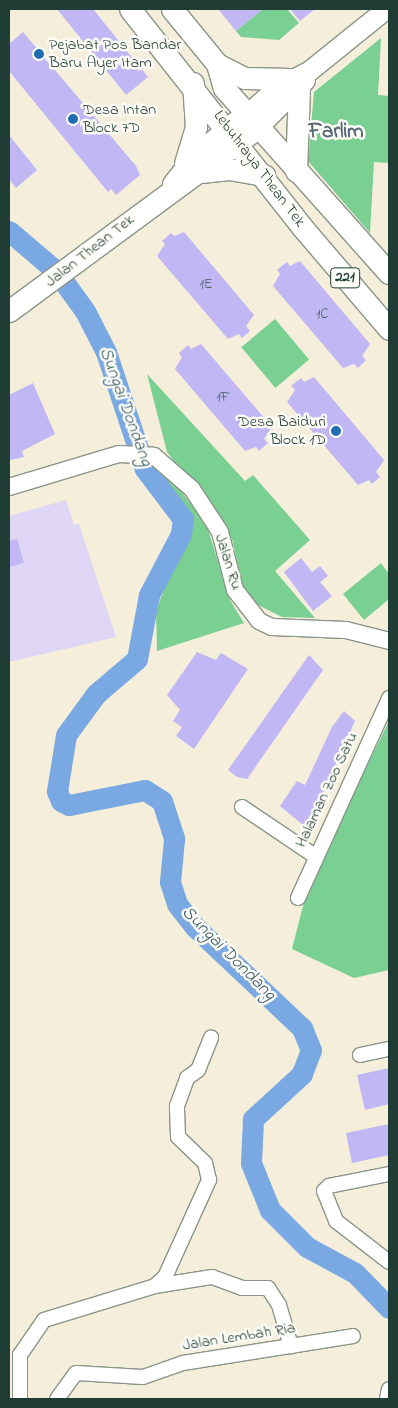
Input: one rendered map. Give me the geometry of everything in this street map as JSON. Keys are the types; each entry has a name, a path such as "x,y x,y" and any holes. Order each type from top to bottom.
{"main road":[{"name":"Lebuhraya Thean Tek","path":"130,9 193,84 302,227 389,328"},
{"name":"Lebuhraya Thean Tek","path":"172,9 217,64 224,88 296,171 389,273"},
{"path":"252,121 310,70 386,9"},
{"path":"217,64 245,78 295,84"},
{"path":"193,84 196,127 192,171 229,169 264,175"},
{"path":"295,84 296,171"},
{"name":"Jalan Thean Tek","path":"9,310 67,271 252,121"}],"street":[{"name":"Jalan Ru","path":"9,487 119,454 146,454 168,464 192,489 220,532 235,590 259,621 272,626 346,630 389,641"},
{"name":"Halaman Zoo Satu","path":"298,898 315,856 389,698"},
{"path":"242,807 315,856"},
{"path":"155,1286 165,1277 209,1180 205,1163 178,1137 177,1106 186,1078 198,1070 211,1036"},
{"path":"360,1055 389,1049"},
{"path":"389,1174 330,1186 324,1191 336,1221 389,1262"},
{"path":"20,1399 20,1355 44,1320 155,1286 212,1277 249,1290 268,1288 282,1314 291,1346"},
{"name":"Jalan Lembah Ria","path":"56,1399 76,1373 143,1377 183,1363 353,1336"},
{"path":"387,1399 389,1389"}],"shaded area":[{"path":"66,500 74,525 79,524 116,637 9,662 9,516"}],"green space":[{"path":"263,9 287,9 299,23 279,40 241,37 236,31"},
{"path":"381,38 378,95 389,96 389,163 374,162 370,233 308,161 314,92"},
{"path":"275,319 309,360 275,388 241,347"},
{"path":"147,374 245,481 253,475 310,540 275,571 315,618 282,617 246,599 232,539 167,452"},
{"path":"153,477 164,477 178,487 207,526 230,600 244,623 157,651 156,610 190,525 189,514"},
{"path":"381,563 389,574 389,599 364,620 343,594"},
{"path":"389,721 389,970 354,978 292,949 308,886"}],"building":[{"path":"57,9 93,9 148,77 126,95"},
{"path":"218,9 263,9 236,31"},
{"path":"290,9 315,9 300,21"},
{"name":"Desa Intan Block 7D","path":"23,32 136,166 140,175 116,195 111,189 108,192 9,71 9,44"},
{"path":"9,135 37,170 16,188 9,179"},
{"path":"184,232 254,315 246,326 250,331 242,338 239,334 228,339 157,256 165,244 162,241 171,233 174,236"},
{"path":"300,261 370,344 362,356 366,360 358,368 354,364 343,368 273,286 280,274 277,270 287,262 290,266"},
{"path":"201,344 272,427 264,439 268,443 259,451 256,447 245,451 175,369 182,357 179,353 188,345 191,349"},
{"name":"Desa Baiduri Block 1D","path":"314,377 384,460 376,472 380,477 372,484 369,480 358,485 287,402 295,390 291,386 301,378 304,382"},
{"path":"33,383 55,434 22,451 24,457 10,460 9,395"},
{"path":"17,539 24,563 9,567 9,541"},
{"path":"301,558 312,572 320,566 328,576 320,582 332,596 313,611 284,572"},
{"path":"197,652 216,660 221,653 248,669 194,749 176,736 182,727 173,721 180,710 167,695"},
{"path":"309,655 323,670 247,779 237,777 228,770"},
{"path":"344,711 355,721 309,824 303,825 280,806 297,781 305,785 332,727"},
{"path":"389,1068 389,1104 365,1110 357,1075"},
{"path":"389,1124 389,1155 352,1163 346,1133"}],"waterway":[{"name":"Sungai Dondang","path":"9,231 56,271 85,311 106,352 145,469 183,519 181,534 149,595 137,659 96,694 66,735 57,791 61,801 69,805 145,790 162,801 174,839 170,882 177,904 194,926 302,1028 311,1050 302,1074 253,1119 251,1163 270,1210 307,1247 355,1273 389,1308"}],"place":[{"name":"Pejabat Pos Bandar Baru Ayer Itam","path":"39,54"},
{"name":"Desa Intan Block 7D","path":"73,119"},
{"name":"Desa Baiduri Block 1D","path":"336,431"}],"district":[{"name":"Farlim","path":"336,132"}]}
